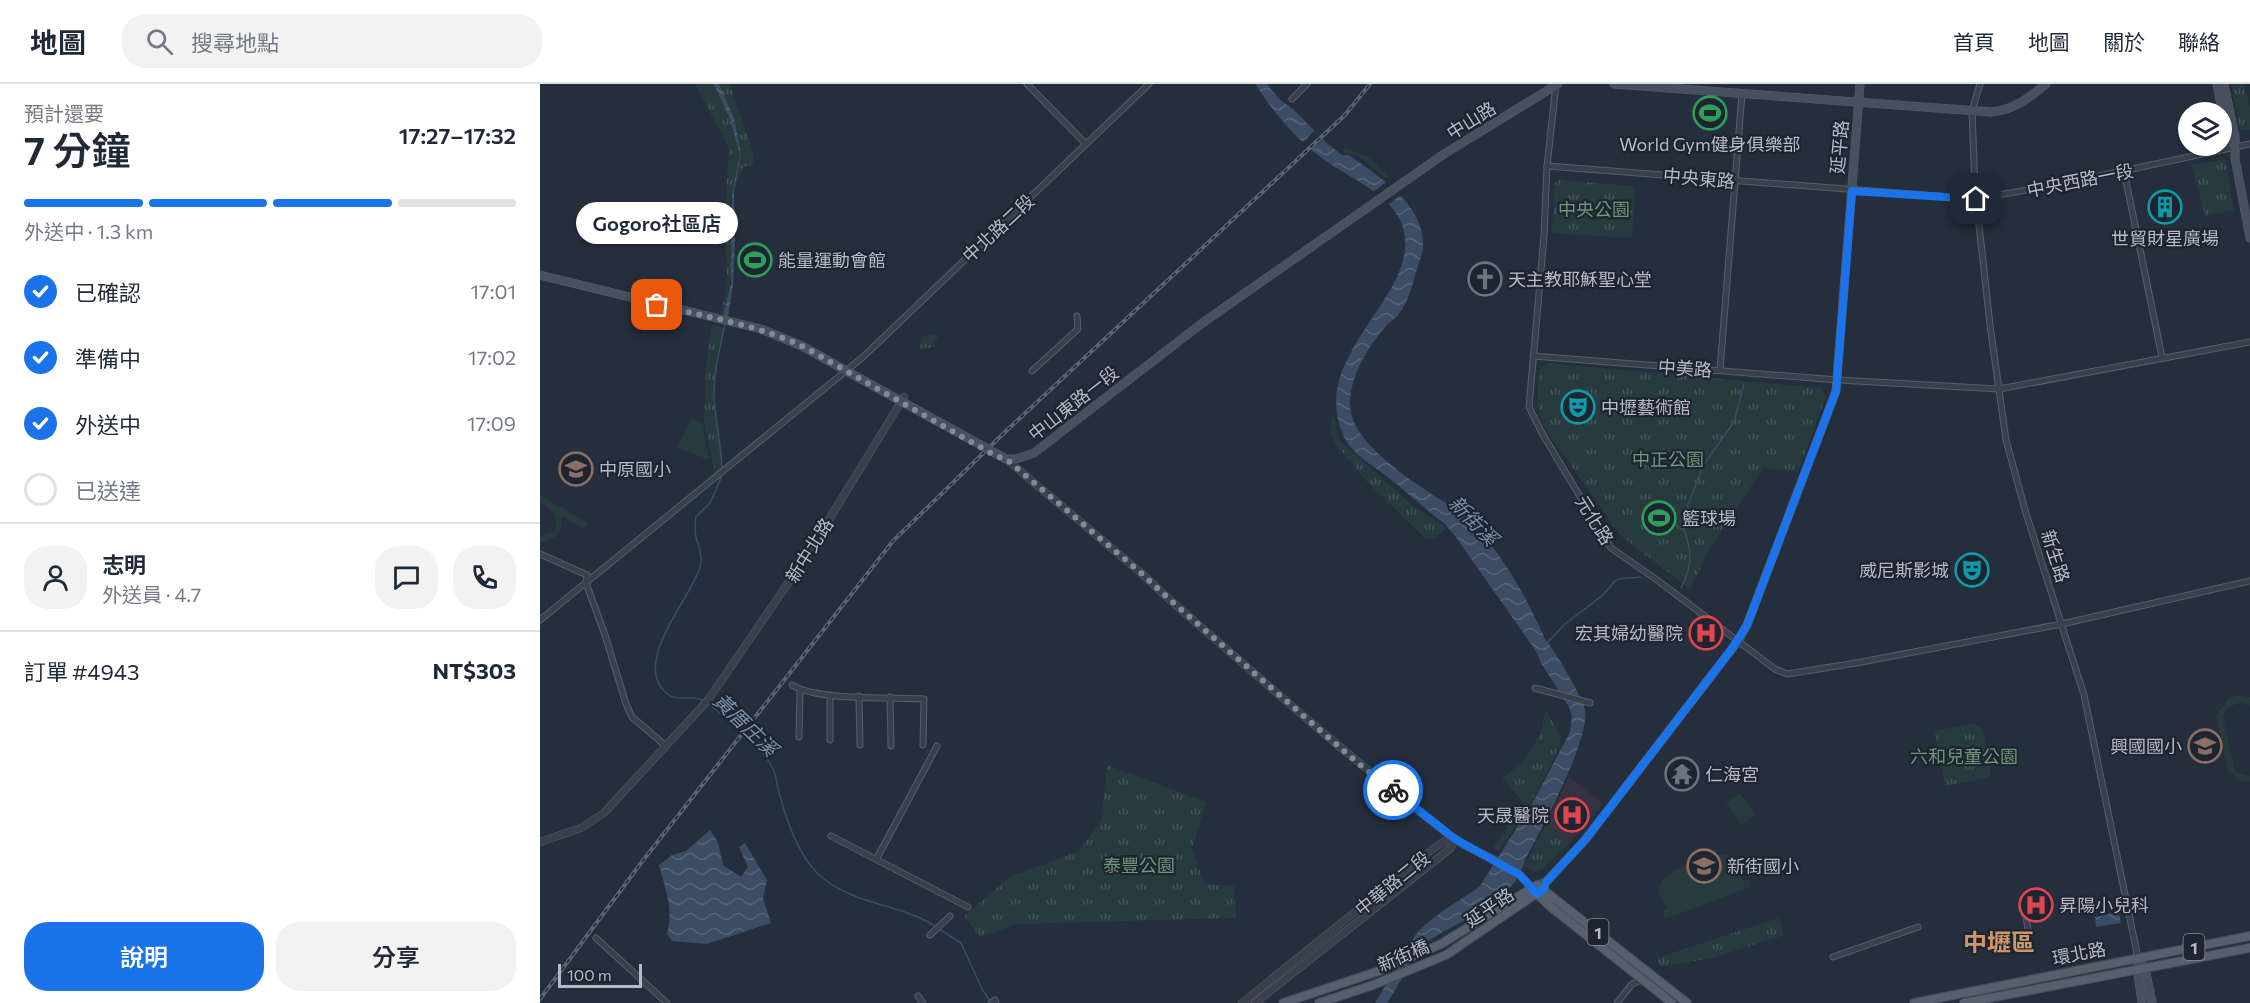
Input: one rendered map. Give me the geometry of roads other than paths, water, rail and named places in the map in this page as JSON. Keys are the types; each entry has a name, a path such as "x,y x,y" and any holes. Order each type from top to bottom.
{"main road":[{"name":"中山路","path":"1376,202 1492,124 1557,84"},
{"path":"1614,84 1991,112 2006,110 2022,102 2046,84"},
{"name":"延平路","path":"1446,955 1537,887 1585,840 1738,641 1747,625 1836,391 1860,84"},
{"path":"2217,84 2222,110 2234,147 2250,238"},
{"path":"2224,84 2235,137 2234,147"},
{"name":"中山東路一段","path":"1006,459 1016,459 1034,453 1201,324 1376,202"},
{"path":"540,275 727,321 782,337 1006,459"},
{"name":"延平路","path":"1441,945 1537,887"},
{"name":"1","path":"1537,887 1654,975 1687,1003"},
{"name":"1","path":"1537,887 1672,1003"},
{"name":"環北路","path":"1914,1003 1936,1001 2250,936"},
{"name":"新街橋","path":"1283,1003 1379,971 1441,945"},
{"name":"環北路","path":"1964,1003 2250,948"},
{"name":"新街橋","path":"1319,1003 1373,985 1446,955"},
{"name":"新生路","path":"2138,958 2152,1003"},
{"path":"2140,969 2142,1003"}],"street":[{"path":"1027,84 1086,144"},
{"name":"中北路二段","path":"540,620 863,357 1149,84"},
{"path":"1292,99 1307,84"},
{"name":"元化路","path":"1557,84 1547,166 1544,236 1529,407 1543,435 1611,548 1657,579 1775,669 1787,674 1856,663 2062,624 2250,581"},
{"name":"新生路","path":"1980,84 1972,111 1976,199 1999,389 2011,461 2084,695 2138,958"},
{"path":"1720,370 1742,94"},
{"name":"中央西路一段","path":"1852,191 1976,199 2250,144"},
{"name":"中央東路","path":"1547,166 1852,191"},
{"path":"2124,171 2162,357"},
{"path":"1032,371 1078,329 1077,316"},
{"name":"中美路","path":"1533,356 1838,380 1999,389 2250,342"},
{"name":"新中北路","path":"666,746 708,700 806,557 904,397"},
{"path":"1006,459 1140,572 1359,764 1455,839 1495,860 1537,887"},
{"path":"540,554 587,575 586,583 632,717 666,746 604,813 580,828 540,842"},
{"path":"792,685 800,690 830,695 924,699 923,746"},
{"path":"1535,688 1590,703"},
{"path":"799,737 798,696 800,690"},
{"path":"830,695 830,740"},
{"path":"859,696 860,745"},
{"path":"890,697 891,746"},
{"path":"877,858 937,746"},
{"path":"831,836 968,906"},
{"name":"中華路二段","path":"1242,1003 1433,849 1445,841 1455,839"},
{"name":"中華路二段","path":"1255,1003 1451,848 1455,839"},
{"path":"2023,900 2028,929"},
{"path":"930,935 950,916"},
{"path":"1833,957 1918,927"},
{"path":"596,938 667,1003"},
{"path":"1617,1003 1632,984 1654,975"},
{"path":"2039,978 2041,988"},
{"path":"918,996 923,1003"}],"water":[{"path":"714,84 719,84 734,118 741,154 734,192 733,285 728,317 723,316 731,284 732,193 740,155 730,119"},
{"name":"新街溪","path":"1255,84 1267,84 1279,99 1293,109 1329,145 1342,155 1349,155 1386,182 1409,205 1417,218 1422,232 1423,250 1405,305 1380,333 1355,377 1350,401 1355,425 1384,459 1464,514 1483,535 1523,594 1545,639 1574,685 1585,710 1585,724 1572,763 1516,881 1484,909 1427,942 1387,1003 1375,1003 1421,928 1480,886 1533,802 1570,732 1572,716 1536,651 1455,536 1445,524 1359,455 1345,439 1336,408 1340,378 1352,350 1399,272 1405,247 1400,220 1386,201 1376,193 1302,142 1277,115"},
{"path":"710,830 718,842 723,865 741,877 748,867 739,847 745,843 767,880 763,898 771,923 707,944 672,941 667,934 670,916 659,865 672,855 686,851"},
{"path":"2119,912 2121,923 2096,927 2095,917"}],"waterway":[{"name":"黃厝庄溪","path":"731,269 732,259"},
{"name":"黃厝庄溪","path":"722,468 714,385 725,324"},
{"path":"1681,588 1690,558 1682,520 1704,464 1734,422 1744,384"},
{"name":"黃厝庄溪","path":"704,701 669,695 658,682 655,667 658,650 666,632 700,567 700,553 695,531 696,517 710,503 722,476"},
{"path":"1547,643 1565,624 1603,595 1618,579 1641,577"},
{"name":"黃厝庄溪","path":"708,704 744,734 768,761 774,772 794,837 818,874 845,892 921,918 935,926"},
{"name":"黃厝庄溪","path":"939,929 961,943 990,1001"}],"railway":[{"path":"540,999 641,863 893,541 1005,432 1345,115 1370,84"}],"place":[{"name":"World Gym健身俱樂部","path":"1710,113"},
{"name":"世貿財星廣場","path":"2165,207"},
{"name":"能量運動會館","path":"755,260"},
{"name":"天主教耶穌聖心堂","path":"1485,279"},
{"name":"Gogoro社區店","path":"657,305"},
{"name":"中壢藝術館","path":"1578,407"},
{"name":"中原國小","path":"576,469"},
{"name":"籃球場","path":"1659,518"},
{"name":"威尼斯影城","path":"1972,570"},
{"name":"宏其婦幼醫院","path":"1706,633"},
{"name":"興國國小","path":"2205,746"},
{"name":"仁海宮","path":"1682,774"},
{"name":"天晟醫院","path":"1572,815"},
{"name":"新街國小","path":"1704,866"},
{"name":"昇陽小兒科","path":"2036,905"}],"district":[{"name":"中壢區","path":"1999,941"}],"park label":[{"name":"中央公園","path":"1594,209"},
{"name":"中正公園","path":"1668,459"},
{"name":"六和兒童公園","path":"1964,756"},
{"name":"泰豐公園","path":"1139,865"}]}
